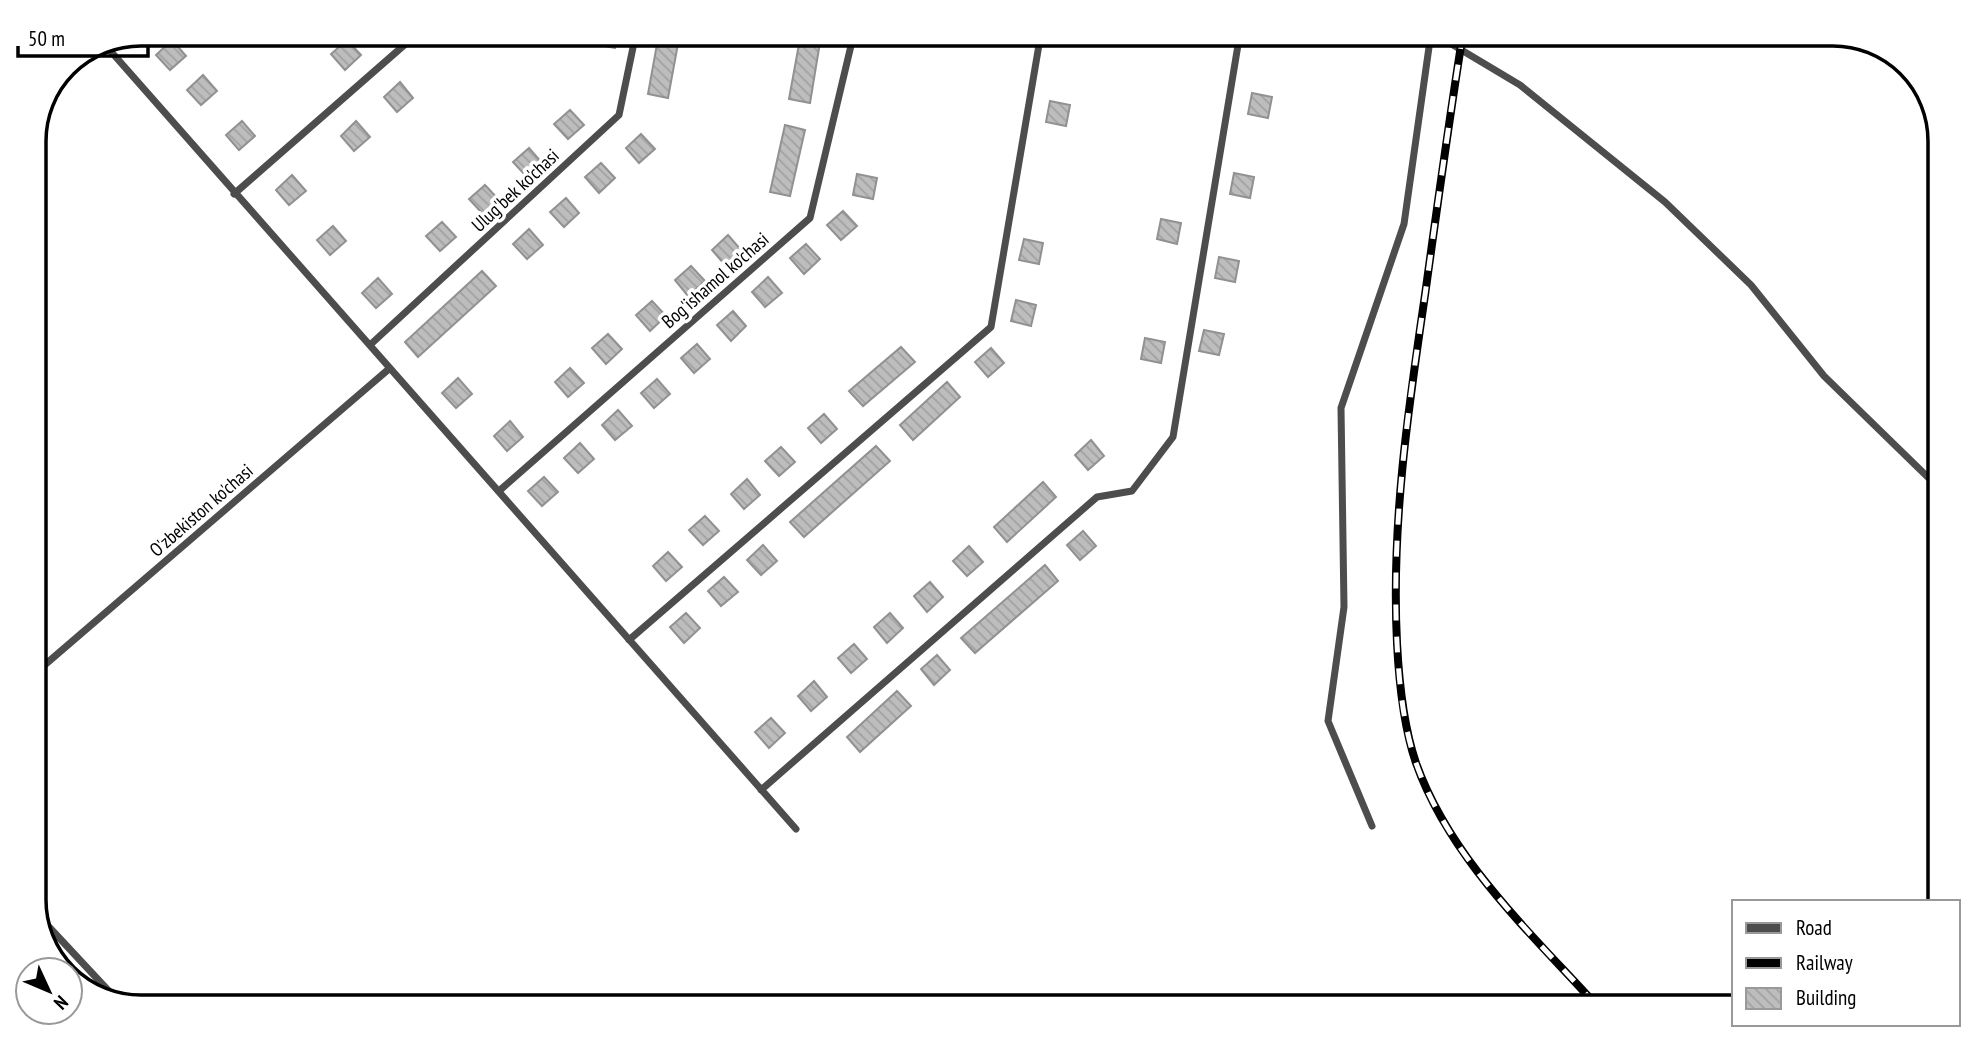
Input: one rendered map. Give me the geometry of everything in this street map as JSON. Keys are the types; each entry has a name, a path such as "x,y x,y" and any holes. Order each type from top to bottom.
{"street":[{"path":"234,194 404,45"},
{"name":"Ulug'bek ko'chasi","path":"370,345 619,116 634,45"},
{"name":"Bog'ishamol ko'chasi","path":"499,491 810,218 851,45"},
{"path":"629,639 991,327 1039,45"},
{"path":"761,790 1097,497 1132,491 1173,437 1238,45"},
{"path":"1372,826 1328,721 1344,607 1341,408 1404,224 1430,45"},
{"path":"1452,45 1520,85 1665,202 1751,285 1824,376 1928,477"},
{"path":"110,51 796,829"},
{"name":"O'zbekiston ko'chasi","path":"46,665 390,368"},
{"path":"51,929 104,987"}],"building":[{"path":"167,45 176,45 186,56 170,70 156,55"},
{"path":"341,45 352,45 361,55 345,70 331,54"},
{"path":"657,45 678,45 668,98 648,94"},
{"path":"799,45 820,45 810,103 789,99"},
{"path":"203,75 217,91 201,105 187,90"},
{"path":"400,82 413,98 397,112 384,97"},
{"path":"1252,93 1272,97 1268,118 1248,114"},
{"path":"1050,101 1070,105 1066,126 1046,122"},
{"path":"570,110 584,125 568,139 554,124"},
{"path":"242,121 255,136 239,150 226,135"},
{"path":"356,121 370,137 354,151 341,136"},
{"path":"785,125 805,130 790,196 770,192"},
{"path":"641,134 655,149 639,163 626,148"},
{"path":"529,148 542,163 527,177 513,162"},
{"path":"601,163 615,178 599,193 585,177"},
{"path":"1234,173 1254,177 1250,198 1230,194"},
{"path":"857,174 877,178 873,199 853,195"},
{"path":"292,175 306,191 289,205 276,190"},
{"path":"485,185 499,200 483,214 469,199"},
{"path":"566,198 579,213 564,227 550,212"},
{"path":"843,211 857,226 841,240 827,225"},
{"path":"1161,219 1181,223 1177,244 1157,239"},
{"path":"442,222 456,237 440,251 426,236"},
{"path":"333,226 346,241 330,255 317,240"},
{"path":"529,229 543,245 527,259 513,244"},
{"path":"728,235 741,250 725,265 712,250"},
{"path":"1024,239 1043,243 1039,264 1019,260"},
{"path":"806,244 820,259 804,274 790,258"},
{"path":"1219,257 1239,261 1235,282 1215,278"},
{"path":"691,266 705,281 688,296 675,280"},
{"path":"482,271 496,286 418,357 405,342"},
{"path":"768,277 782,293 765,307 752,292"},
{"path":"378,278 392,294 376,308 362,293"},
{"path":"1016,300 1036,305 1031,326 1011,321"},
{"path":"652,301 666,316 650,331 636,315"},
{"path":"733,311 746,326 731,341 717,325"},
{"path":"1204,330 1224,334 1219,355 1199,351"},
{"path":"608,334 622,349 606,364 592,348"},
{"path":"1145,338 1165,342 1161,363 1141,359"},
{"path":"697,344 710,359 694,373 681,358"},
{"path":"901,347 915,362 863,406 849,391"},
{"path":"991,348 1004,363 988,377 975,362"},
{"path":"570,368 584,383 568,397 555,382"},
{"path":"458,378 472,394 456,408 442,393"},
{"path":"657,379 670,394 654,408 641,393"},
{"path":"947,382 960,397 913,440 900,425"},
{"path":"618,410 632,426 615,440 602,425"},
{"path":"824,414 837,429 821,443 808,428"},
{"path":"510,421 523,437 507,451 494,436"},
{"path":"1091,440 1104,456 1088,470 1075,455"},
{"path":"580,443 594,459 578,473 564,458"},
{"path":"876,446 890,461 804,537 790,522"},
{"path":"781,447 795,462 779,476 765,461"},
{"path":"544,477 558,492 542,506 528,491"},
{"path":"747,479 760,495 744,509 731,494"},
{"path":"1043,482 1056,497 1007,542 994,527"},
{"path":"705,516 719,531 703,545 689,530"},
{"path":"1083,531 1096,546 1080,560 1067,545"},
{"path":"763,545 777,561 761,575 747,560"},
{"path":"969,546 983,562 967,576 953,561"},
{"path":"668,552 682,567 666,581 653,566"},
{"path":"1045,565 1058,581 975,653 961,638"},
{"path":"724,577 738,592 721,606 708,591"},
{"path":"930,582 943,597 927,612 914,596"},
{"path":"686,613 700,628 684,643 670,627"},
{"path":"890,613 903,628 887,643 874,627"},
{"path":"854,644 867,659 851,673 838,658"},
{"path":"937,655 950,670 934,685 921,669"},
{"path":"814,681 827,697 811,711 798,696"},
{"path":"897,691 911,706 860,752 847,737"},
{"path":"771,718 785,733 769,748 755,732"}],"railway":[{"path":"1461,45 1402,468 1396,555 1398,658 1402,703 1416,763 1449,831 1471,863 1520,923 1587,995"}]}
